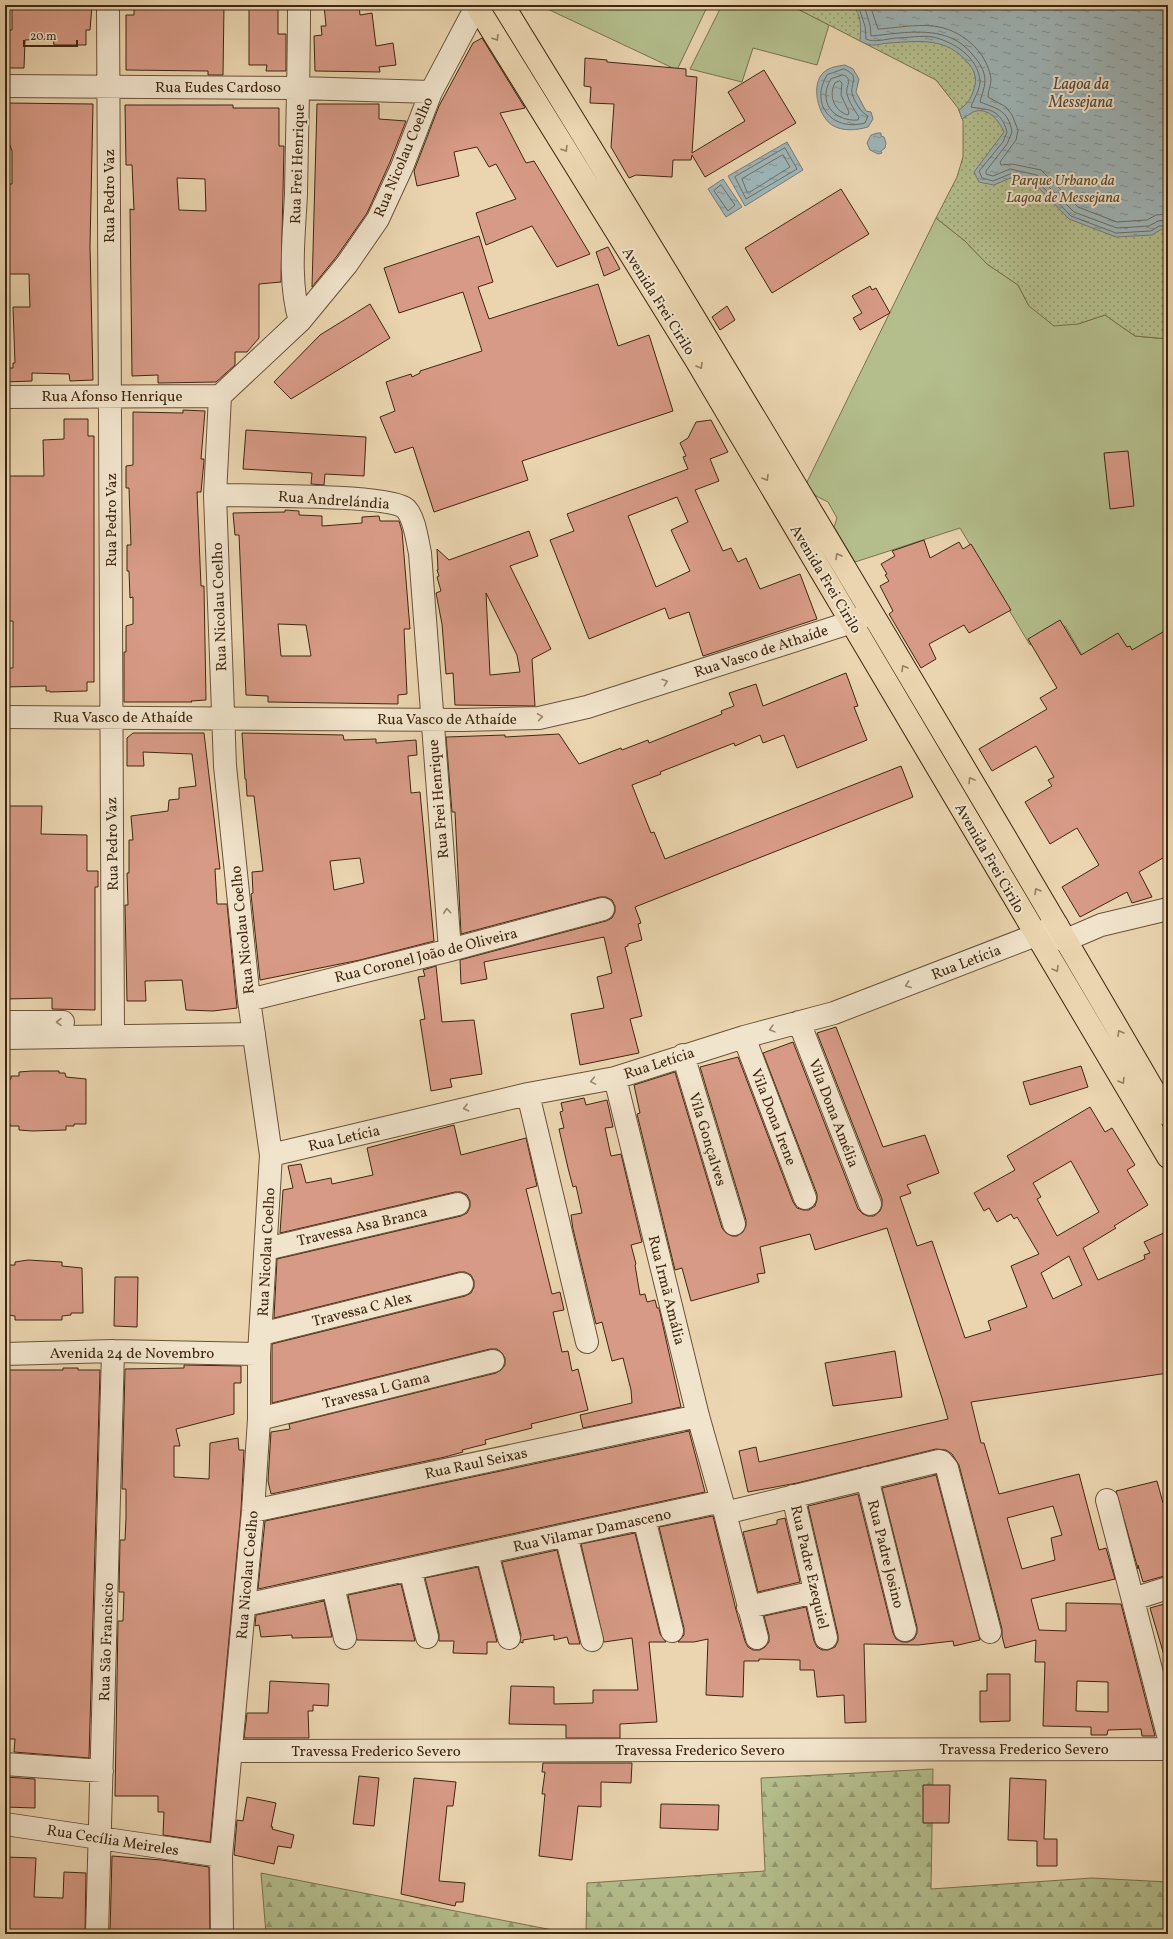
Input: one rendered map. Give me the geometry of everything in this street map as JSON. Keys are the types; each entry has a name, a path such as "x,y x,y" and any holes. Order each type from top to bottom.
{"main road":[{"name":"Avenida Frei Cirilo","path":"476,5 696,360 1168,1157"},
{"name":"Avenida Frei Cirilo","path":"503,5 715,349 1062,932 1168,1115"}],"street":[{"name":"Rua Pedro Vaz","path":"108,5 111,396 110,717 113,1029"},
{"name":"Rua Frei Henrique","path":"299,5 299,88 293,271 295,306 300,322"},
{"name":"Rua Nicolau Coelho","path":"222,1934 221,1856 232,1752 253,1511 259,1419 260,1344 270,1155 252,1018 225,766 214,495 220,396 300,322 347,264 378,219 402,167 431,92 476,5"},
{"name":"Rua Eudes Cardoso","path":"5,86 299,88 431,92"},
{"name":"Rua Afonso Henrique","path":"5,397 220,396"},
{"name":"Rua Andrelándia","path":"214,495 350,498 400,504 407,510 412,522 420,553"},
{"name":"Rua Frei Henrique","path":"420,553 450,950"},
{"name":"Rua Vasco de Athaíde","path":"5,717 463,720 540,718 588,707 852,622 872,612"},
{"name":"Rua Coronel João de Oliveira","path":"5,1038 252,1018 450,950 603,909"},
{"name":"Rua Letícia","path":"270,1155 528,1094 615,1078 683,1055 744,1037 834,1014 1036,935 1102,925 1168,909"},
{"name":"Rua Coronel João de Oliveira","path":"5,1022 113,1029"},
{"name":"Vila Dona Amélia","path":"799,1022 870,1204"},
{"name":"Vila Dona Irene","path":"744,1037 805,1198"},
{"name":"Vila Gonçalves","path":"683,1055 734,1224"},
{"name":"Rua Irmã Amália","path":"615,1078 698,1416 724,1507 757,1638"},
{"path":"528,1094 587,1342"},
{"name":"Travessa Asa Branca","path":"266,1249 458,1204"},
{"name":"Travessa C Alex","path":"260,1344 462,1284"},
{"name":"Avenida 24 de Novembro","path":"5,1354 114,1351 260,1344"},
{"name":"Rua São Francisco","path":"97,1934 114,1351"},
{"name":"Travessa L Gama","path":"259,1419 493,1361"},
{"name":"Rua Raul Seixas","path":"253,1511 698,1416"},
{"name":"Rua Vilamar Damasceno","path":"245,1604 644,1518 793,1496 929,1463 942,1462 947,1468 990,1632"},
{"name":"Rua Padre Josino","path":"867,1478 905,1630"},
{"name":"Rua Padre Ezequiel","path":"793,1496 826,1638"},
{"path":"1107,1500 1168,1735"},
{"path":"644,1518 672,1631"},
{"path":"566,1535 592,1640"},
{"path":"487,1553 509,1638"},
{"path":"410,1569 427,1637"},
{"path":"333,1586 345,1638"},
{"path":"1133,1599 1168,1588"},
{"path":"748,1607 815,1592"},
{"name":"Travessa Frederico Severo","path":"232,1752 1168,1749"},
{"path":"5,1764 102,1771"},
{"name":"Rua Cecília Meireles","path":"5,1824 221,1856"}],"green space":[{"path":"539,5 708,5 677,70"},
{"path":"722,5 790,5 829,25 817,65 753,48 742,82 690,69"},
{"name":"Lagoa da Messejana","path":"790,5 1168,5 1168,339 1135,336 1105,315 1078,324 1054,326 1029,306 1018,285 987,264 965,241 936,218 957,177 963,157 963,121 958,108 936,80"},
{"path":"936,218 965,241 987,264 1018,285 1029,306 1078,324 1105,315 1135,336 1168,339 1168,638 1089,667 1065,626 1030,645 960,528 855,562 834,527 837,518 828,502 816,496 806,484"},
{"path":"933,1769 931,1889 1092,1878 1168,1882 1168,1934 586,1934 587,1883 765,1871 761,1778"},
{"path":"261,1873 573,1934 266,1934"}],"water":[{"name":"Lagoa da Messejana","path":"852,5 1168,5 1168,229 1160,230 1152,235 1116,237 1069,219 1034,183 1010,178 994,185 979,182 974,172 1004,132 996,119 983,111 973,112 962,119 959,110 970,99 975,82 974,73 970,65 960,55 951,49 932,42 872,45 860,41 861,27 859,17"},
{"path":"845,65 853,69 859,79 856,92 866,111 871,112 873,119 868,127 850,130 836,127 827,121 820,107 817,84 820,77 829,69"},
{"path":"881,133 881,136 884,137 886,143 885,148 881,151 882,153 878,154 870,150 867,143 871,135"},
{"path":"787,142 803,170 745,206 728,176"},
{"path":"723,179 742,207 726,217 708,189"}],"building":[{"path":"12,5 92,5 90,30 86,30 86,45 54,45 53,39 25,40 24,68 5,68 5,30 12,30"},
{"path":"134,5 224,5 223,75 208,75 208,71 126,70 126,15 134,15"},
{"path":"249,5 278,5 278,34 286,34 286,71 266,71 267,65 249,65"},
{"path":"324,5 359,5 360,15 372,13 376,46 393,43 396,65 379,67 380,72 315,71 314,36 322,35 321,26 326,26"},
{"path":"482,38 525,108 500,113 526,163 534,161 590,254 557,267 532,226 486,245 476,213 516,199 496,164 489,167 477,147 454,152 459,176 417,186 414,171 439,106 473,43"},
{"path":"585,58 607,60 607,62 686,69 686,76 697,77 692,153 745,121 728,92 764,70 796,123 705,177 692,155 691,160 673,160 672,177 636,175 629,178 611,147 614,104 590,103 591,87 584,86"},
{"path":"5,103 93,104 90,246 93,380 70,381 69,374 32,373 32,381 5,382 5,368 13,368 13,363 15,363 13,307 30,307 29,274 5,274 5,184 12,184 12,151 8,140 5,140"},
{"path":"317,104 379,104 379,119 406,121 390,162 367,213 337,256 312,287"},
{"path":"125,105 233,105 233,108 279,108 279,146 284,146 281,282 259,284 259,338 247,352 235,352 235,365 216,382 158,383 158,375 132,376 130,209 134,210 132,165 126,165","holes":["177,178 205,179 206,211 179,210"]},
{"path":"841,189 869,234 772,293 745,248"},
{"path":"479,236 493,282 478,287 489,319 598,284 618,346 649,335 673,411 522,461 528,480 434,512 413,447 395,453 380,417 395,411 386,382 411,374 412,377 420,373 420,371 482,351 463,292 399,313 384,268"},
{"path":"608,247 620,269 604,276 596,252"},
{"path":"870,286 872,290 876,288 890,313 860,330 853,318 862,313 852,296"},
{"path":"370,304 390,338 291,399 274,382 320,335"},
{"path":"727,306 735,320 720,330 712,317"},
{"path":"183,410 205,411 201,459 204,459 204,461 201,492 197,492 201,586 204,586 206,700 191,701 192,702 124,702 124,652 126,652 126,626 133,624 133,597 130,598 129,571 127,571 127,545 131,545 129,488 126,488 126,466 133,465 133,412 183,413"},
{"path":"64,419 88,419 88,436 94,436 94,682 87,682 87,691 50,692 46,691 46,686 5,687 5,668 13,668 13,621 5,621 5,476 44,476 43,440 64,439"},
{"path":"711,420 728,452 710,459 719,481 695,490 723,551 731,548 738,562 746,558 760,589 800,574 817,619 703,656 689,612 669,619 665,608 589,639 550,540 574,531 567,514 688,469 683,457 686,456 680,443 688,438 696,422","holes":["677,497 688,522 671,530 690,571 656,587 628,516"]},
{"path":"246,430 366,437 364,476 325,474 324,485 311,484 312,473 243,469"},
{"path":"1128,451 1134,506 1110,509 1104,453"},
{"path":"285,510 299,511 299,515 322,516 322,526 362,523 362,517 379,516 380,521 399,521 402,531 410,629 404,629 407,694 398,695 398,704 268,702 268,696 246,695 239,535 235,535 233,513 285,512","holes":["278,624 306,625 311,656 281,656"]},
{"path":"529,531 538,556 510,566 551,649 532,659 535,706 455,705 453,673 446,674 442,624 436,593 441,591 437,577 439,576 437,570 437,549 449,560","holes":["486,593 517,655 520,672 490,675"]},
{"path":"924,540 930,558 959,542 963,549 971,544 1011,610 969,633 964,625 929,644 936,659 921,668 889,614 893,611 880,586 889,581 881,564 895,556 892,551"},
{"path":"1060,620 1081,655 1118,633 1127,647 1130,646 1132,650 1168,629 1168,855 1139,872 1152,897 1132,903 1127,892 1080,917 1062,887 1099,865 1077,828 1050,844 1025,802 1052,786 1048,780 1054,777 1036,746 992,771 979,749 1047,709 1040,698 1057,688 1028,639"},
{"path":"846,673 858,706 854,707 867,740 797,768 784,735 763,743 760,735 735,746 734,743 660,772 661,774 632,785 651,833 654,832 665,859 901,766 913,797 635,907 641,923 638,924 642,940 628,944 628,946 625,947 642,1016 630,1019 639,1053 580,1065 571,1014 604,1008 597,977 612,973 604,937 484,962 487,979 461,984 460,960 606,921 612,918 615,912 615,906 612,900 606,897 600,897 461,934 455,812 452,812 446,737 505,735 505,737 559,734 579,764 621,748 622,750 648,740 649,743 722,714 721,711 734,706 729,693 756,684 763,706"},
{"path":"133,733 204,733 220,869 215,869 217,904 227,904 237,1008 213,1011 186,1010 182,980 145,981 146,1001 127,1001 125,905 128,905 127,873 129,873 129,840 133,840 131,816 168,811 169,800 179,799 179,788 196,786 192,754 143,752 144,766 127,766 127,738"},
{"path":"242,733 343,735 344,740 376,739 376,743 416,740 417,755 408,756 411,793 420,792 434,941 360,960 260,980 251,894 253,893 252,872 263,871 254,796 247,796","holes":["360,858 364,883 334,890 330,861"]},
{"path":"5,806 42,806 41,834 87,835 87,871 98,871 98,887 95,887 95,1010 52,1009 52,998 5,999"},
{"path":"436,966 442,1022 474,1020 482,1074 450,1079 452,1087 431,1091 420,1020 425,1019 418,977 425,976 423,970"},
{"path":"836,1027 883,1147 925,1135 939,1173 907,1185 911,1193 900,1197 917,1246 932,1241 965,1338 991,1330 988,1321 1027,1307 1011,1266 1039,1254 1017,1217 1014,1219 1011,1214 997,1222 989,1208 984,1211 974,1193 1015,1170 1007,1156 1090,1107 1105,1132 1112,1128 1135,1165 1127,1170 1148,1205 1114,1226 1116,1228 1083,1248 1098,1280 1145,1259 1144,1255 1150,1253 1144,1242 1168,1231 1168,1373 971,1402 981,1443 984,1443 999,1494 1079,1474 1099,1550 1106,1548 1115,1579 1031,1599 1039,1630 1066,1631 1066,1603 1121,1604 1155,1736 1142,1736 1141,1729 1108,1730 1107,1735 1091,1735 1091,1727 1043,1726 1045,1662 1035,1662 1036,1640 1005,1648 1002,1629 959,1465 952,1454 946,1450 936,1449 797,1483 748,1492 739,1451 756,1447 759,1462 948,1419 887,1228 815,1250 810,1234 760,1247 765,1273 757,1274 759,1282 691,1301 682,1268 675,1270 637,1114 640,1113 634,1085 675,1072 722,1228 726,1233 732,1236 737,1236 743,1232 746,1226 746,1220 700,1067 738,1057 793,1202 797,1208 809,1210 815,1206 817,1194 763,1053 793,1042 858,1209 863,1214 868,1216 874,1216 880,1211 882,1199 817,1033","holes":["1071,1161 1099,1212 1057,1236 1037,1199 1041,1197 1033,1183","1069,1256 1082,1285 1053,1299 1041,1273","1053,1506 1062,1535 1051,1538 1055,1560 1022,1569 1007,1518","1077,1681 1108,1682 1108,1712 1076,1711"]},
{"path":"1081,1066 1088,1087 1030,1105 1023,1082"},
{"path":"59,1071 59,1073 65,1073 66,1077 86,1079 86,1124 66,1126 66,1130 32,1131 19,1130 19,1126 10,1126 10,1124 5,1123 5,1079 11,1079 11,1076 19,1076 19,1072"},
{"path":"584,1098 586,1105 607,1100 613,1127 605,1128 611,1156 621,1154 642,1242 631,1245 636,1264 640,1295 645,1294 647,1302 655,1300 657,1308 659,1308 681,1407 583,1428 580,1415 632,1403 631,1390 623,1358 612,1361 602,1322 596,1324 573,1229 571,1215 582,1213 576,1186 573,1187 559,1129 564,1128 560,1112 563,1111 561,1103"},
{"path":"454,1125 461,1155 526,1138 537,1186 526,1189 552,1294 560,1292 564,1310 553,1312 562,1352 568,1351 572,1371 578,1369 588,1410 531,1424 532,1428 485,1440 486,1444 462,1450 463,1452 445,1457 271,1494 268,1481 271,1432 290,1429 289,1424 496,1373 505,1365 505,1358 502,1353 497,1349 490,1349 272,1403 272,1344 465,1296 471,1293 474,1287 474,1281 471,1275 465,1272 459,1272 274,1318 277,1259 461,1216 467,1213 470,1207 470,1201 467,1195 461,1192 455,1192 280,1233 283,1190 293,1188 288,1166 301,1164 306,1183 331,1178 332,1184 373,1175 367,1148"},
{"path":"28,1260 62,1262 62,1266 82,1268 83,1313 71,1313 71,1315 62,1316 62,1320 15,1320 15,1316 7,1315 7,1313 5,1313 5,1268 7,1268 7,1265 15,1265 15,1262"},
{"path":"115,1277 138,1277 137,1327 114,1326"},
{"path":"895,1351 902,1397 833,1406 825,1363"},
{"path":"184,1365 241,1366 241,1383 234,1383 234,1414 176,1429 180,1446 174,1446 174,1477 209,1479 210,1443 238,1438 239,1450 244,1450 241,1510 210,1842 163,1835 164,1812 158,1812 158,1796 115,1796 118,1621 123,1621 124,1592 119,1592 120,1540 125,1540 126,1518 126,1489 122,1489 125,1369 184,1368"},
{"path":"63,1368 100,1370 89,1758 14,1752 15,1739 5,1739 5,1370 63,1370"},
{"path":"689,1431 705,1492 258,1589 265,1521"},
{"path":"936,1475 980,1640 954,1646 953,1641 918,1645 864,1644 866,1722 845,1723 844,1695 817,1697 814,1670 800,1670 800,1660 759,1659 759,1661 744,1661 743,1697 706,1695 708,1639 694,1642 678,1642 684,1635 684,1628 659,1527 713,1516 736,1610 748,1647 753,1650 760,1650 769,1642 769,1635 764,1616 806,1607 814,1641 817,1647 822,1650 828,1650 835,1647 838,1641 838,1635 808,1506 858,1494 893,1633 896,1639 902,1642 908,1642 914,1639 917,1633 917,1627 882,1488"},
{"path":"1157,1481 1163,1503 1168,1502 1168,1575 1143,1582 1116,1491"},
{"path":"785,1518 800,1582 758,1592 743,1532 777,1524 777,1520"},
{"path":"635,1533 660,1634 666,1642 649,1642 657,1722 620,1724 620,1738 566,1738 566,1725 509,1724 511,1686 554,1687 554,1704 593,1703 593,1690 638,1690 632,1638 604,1642 581,1544"},
{"path":"557,1550 580,1644 569,1644 567,1637 554,1640 554,1635 523,1640 523,1643 520,1642 521,1635 502,1562"},
{"path":"478,1567 497,1642 487,1642 487,1654 453,1653 454,1641 439,1641 439,1634 425,1578"},
{"path":"401,1584 415,1641 357,1640 348,1595"},
{"path":"324,1601 332,1637 292,1638 292,1635 261,1637 259,1625 255,1626 256,1615"},
{"path":"1168,1603 1168,1655 1164,1655 1150,1608"},
{"path":"987,1674 1010,1674 1010,1721 980,1722 980,1691 987,1691"},
{"path":"270,1681 329,1684 328,1706 313,1705 313,1711 308,1711 309,1738 244,1738 247,1713 268,1713"},
{"path":"543,1763 632,1763 631,1783 601,1782 601,1807 578,1806 572,1860 539,1856 545,1794 542,1794 545,1772 542,1772"},
{"path":"359,1776 379,1778 374,1826 353,1824"},
{"path":"5,1777 35,1779 35,1808 5,1807"},
{"path":"414,1778 456,1782 453,1806 447,1806 439,1881 465,1883 463,1902 456,1902 455,1906 401,1894"},
{"path":"1010,1778 1046,1780 1044,1839 1057,1839 1057,1866 1037,1866 1037,1841 1008,1840"},
{"path":"923,1785 950,1785 949,1823 923,1823"},
{"path":"247,1797 276,1803 271,1827 273,1827 272,1829 294,1835 291,1848 278,1846 274,1864 234,1855 237,1820 243,1821"},
{"path":"661,1804 719,1805 718,1830 660,1828"},
{"path":"112,1856 161,1860 209,1867 210,1934 110,1933"},
{"path":"5,1857 36,1858 34,1897 63,1898 64,1872 86,1873 85,1934 5,1934"}],"park label":[{"name":"Parque Urbano da Lagoa de Messejana","path":"1063,188"}]}
